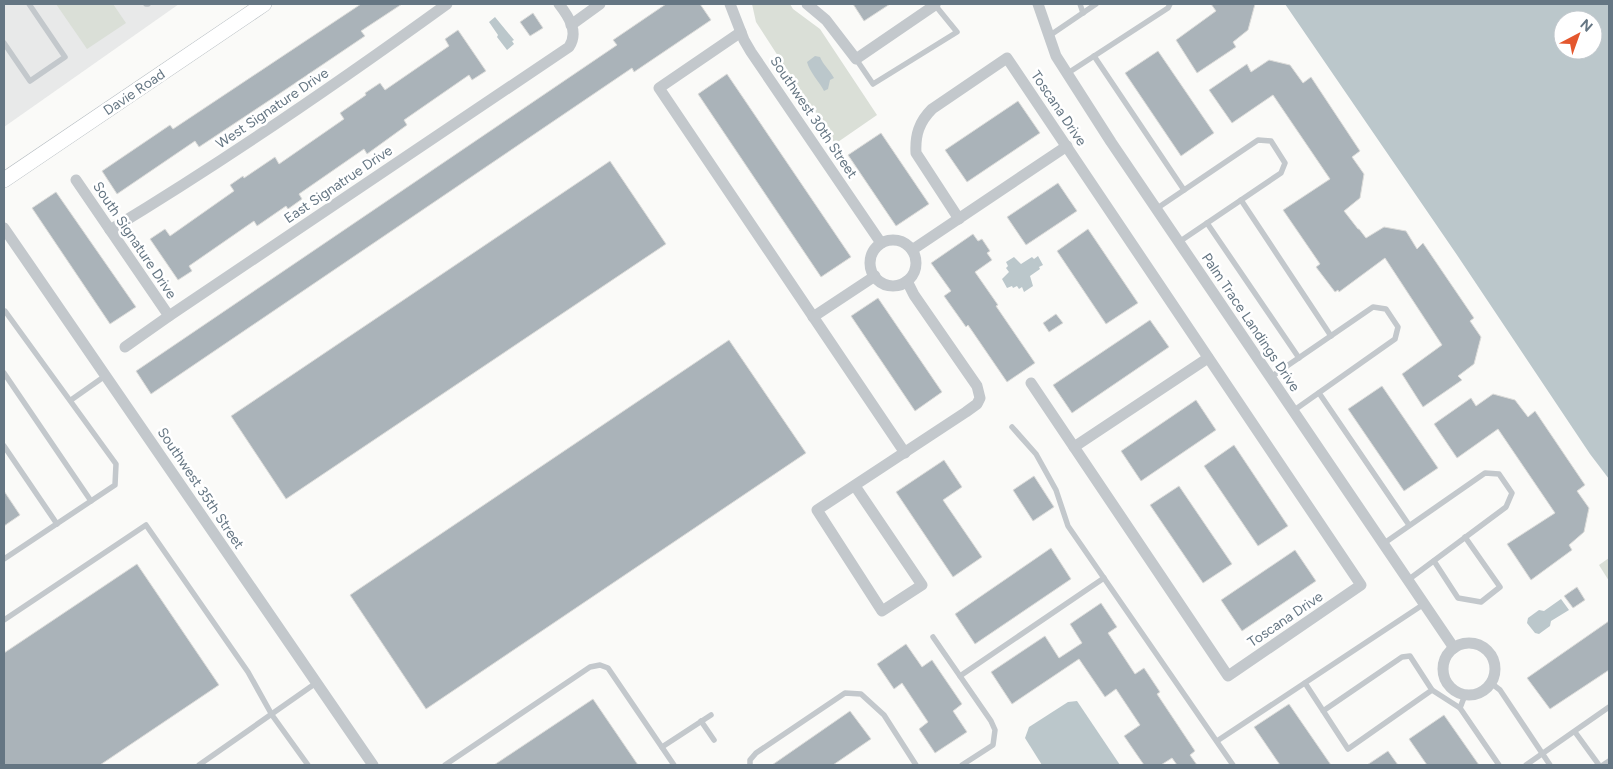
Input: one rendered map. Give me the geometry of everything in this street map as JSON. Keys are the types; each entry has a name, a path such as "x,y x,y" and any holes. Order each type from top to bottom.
{"main road":[{"name":"Davie Road","path":"4,180 264,4"}],"street":[{"name":"West Signature Drive","path":"110,230 196,178 375,56 447,4"},
{"path":"559,4 571,25 600,4"},
{"name":"Southwest 30th Street","path":"730,4 751,52 882,243"},
{"path":"807,4 826,20 856,59 935,5"},
{"name":"Palm Trace Landings Drive","path":"1038,4 1056,56 1156,208 1454,648"},
{"name":"East Signatrue Drive","path":"125,347 569,48 574,40 571,25"},
{"path":"741,32 659,88 905,453"},
{"name":"Toscana Drive","path":"959,220 916,154 920,124 932,109 1007,58 1361,585 1228,676 1031,383"},
{"path":"912,250 1067,146"},
{"name":"South Signature Drive","path":"76,180 169,316"},
{"name":"Southwest 35th Street","path":"4,228 373,765"},
{"path":"898,240 912,250 916,258 916,267 913,275 907,281 900,284 886,284 875,276 870,261 872,254 882,243 898,240"},
{"path":"813,317 875,276"},
{"path":"855,486 922,584 882,611 817,510 977,404 980,398 977,386 914,295 907,281"},
{"path":"1074,447 1208,358"},
{"path":"1462,644 1480,646 1487,651 1495,666 1492,684 1484,691 1475,695 1465,695 1456,692 1445,679 1443,671 1444,662 1448,654 1462,644"}],"lane":[{"path":"4,42 30,81 65,57 29,4"},
{"path":"1080,4 1083,13"},
{"path":"1049,36 1096,4"},
{"path":"1068,73 1168,8 1170,4"},
{"path":"856,59 873,84 957,32 935,5"},
{"path":"1094,56 1184,190"},
{"path":"1156,208 1258,140 1271,141 1285,163 1281,174 1179,242"},
{"path":"1241,200 1331,336"},
{"path":"1207,223 1299,358"},
{"path":"1271,377 1373,307 1386,309 1398,327 1395,340 1293,411"},
{"path":"4,312 5,310 116,464 115,485 4,559"},
{"path":"4,374 91,501"},
{"path":"71,400 105,376"},
{"path":"1319,393 1409,525"},
{"path":"1012,427 1036,454 1056,490 1068,526 1233,765"},
{"path":"4,446 57,524"},
{"path":"1384,544 1485,472 1499,474 1512,494 1506,507 1408,580"},
{"path":"4,620 146,524 248,672 272,715 308,765"},
{"path":"1434,561 1458,598 1481,602 1500,587 1465,537"},
{"path":"960,676 1104,578"},
{"path":"1217,741 1424,604"},
{"path":"933,637 991,721 995,730 993,745 962,765"},
{"path":"1323,711 1402,656 1410,656 1432,690 1460,708 1499,765"},
{"path":"445,765 590,667 600,665 608,668 674,765"},
{"path":"199,765 316,683"},
{"path":"1306,683 1348,748 1432,690"},
{"path":"1492,684 1500,690 1550,765"},
{"path":"750,765 750,760 756,753 845,693 861,694 884,715 916,765"},
{"path":"1460,708 1465,695"},
{"path":"1526,765 1609,707"},
{"path":"662,747 711,714"},
{"path":"701,721 714,740"},
{"path":"1575,732 1599,765"},
{"path":"1603,765 1609,761"}],"shaded area":[{"path":"4,4 179,4 4,127"},
{"path":"56,4 113,4 126,23 87,49"},
{"path":"752,4 790,4 793,9 820,29 877,115 835,144 756,22"},
{"path":"1285,4 1609,4 1609,479 1590,454 1457,255"},
{"path":"495,17 514,40 512,41 514,44 507,50 489,22"},
{"path":"815,56 820,57 834,78 830,80 828,89 824,91 807,62"},
{"path":"1038,256 1043,265 1030,276 1033,286 1024,292 1022,287 1019,289 1017,286 1007,288 1002,279 1009,272 1006,268 1008,266 1006,262 1014,257 1021,264 1032,257 1034,259"},
{"path":"1609,558 1609,581 1599,565"},
{"path":"1561,599 1569,610 1551,621 1550,626 1539,634 1535,633 1527,623 1528,618 1539,610 1544,611"},
{"path":"1077,701 1120,765 1042,765 1025,738 1029,727 1068,702"}],"building":[{"path":"361,4 402,4 361,31 365,36 285,90 199,147 195,141 117,194 102,171 170,125 173,129"},
{"path":"666,4 700,4 711,20 634,72 632,68 151,394 136,371 617,45 613,40"},
{"path":"853,4 890,4 864,21"},
{"path":"1211,4 1255,4 1248,30 1233,42 1236,47 1197,73 1176,40 1216,11"},
{"path":"533,13 543,28 530,36 520,22"},
{"path":"458,30 486,71 472,80 469,75 404,120 407,125 367,154 364,149 299,194 302,199 288,209 286,206 257,226 254,221 189,266 192,271 178,280 150,239 165,229 170,236 234,191 230,185 275,157 279,164 344,119 340,113 366,95 365,93 380,83 385,90 449,46 445,39"},
{"path":"1158,51 1214,133 1181,156 1125,73"},
{"path":"1269,60 1290,65 1303,83 1311,77 1360,151 1352,157 1364,174 1360,198 1344,211 1358,229 1366,238 1384,227 1406,231 1417,249 1423,243 1474,318 1470,321 1481,337 1474,364 1458,376 1462,380 1423,407 1402,374 1442,345 1385,258 1339,292 1338,290 1335,292 1316,267 1320,264 1283,210 1330,179 1273,95 1232,123 1209,90 1247,64 1251,72"},
{"path":"727,74 851,257 821,277 698,94"},
{"path":"1018,101 1040,133 967,182 945,150"},
{"path":"881,133 929,204 896,226 848,155"},
{"path":"610,161 666,244 286,499 231,416"},
{"path":"1058,183 1077,211 1026,245 1007,217"},
{"path":"56,192 136,307 110,324 32,208"},
{"path":"1088,229 1138,303 1106,324 1057,251"},
{"path":"973,234 978,241 982,239 990,251 987,253 992,260 975,272 1035,363 1007,382 968,325 966,327 944,296 951,291 931,263"},
{"path":"878,298 942,392 915,411 851,316"},
{"path":"1056,314 1063,323 1049,332 1043,323"},
{"path":"1150,320 1169,347 1072,413 1053,385"},
{"path":"729,340 806,453 426,709 350,595"},
{"path":"1382,386 1438,468 1404,491 1348,409"},
{"path":"1493,394 1515,400 1528,417 1535,411 1585,485 1577,491 1589,508 1584,532 1569,545 1572,550 1531,580 1507,544 1555,513 1498,429 1457,458 1434,424 1471,398 1476,406"},
{"path":"1196,400 1216,430 1141,481 1121,451"},
{"path":"1234,445 1288,526 1258,546 1204,466"},
{"path":"944,460 962,487 943,500 982,557 953,577 896,492"},
{"path":"1034,476 1054,507 1033,521 1013,490"},
{"path":"1179,486 1232,564 1203,583 1150,505"},
{"path":"4,491 20,515 4,526"},
{"path":"1051,548 1071,579 975,644 955,614"},
{"path":"1295,550 1316,581 1242,631 1221,600"},
{"path":"137,564 219,685 100,765 4,765 4,653"},
{"path":"1577,587 1585,600 1573,608 1564,596"},
{"path":"1101,603 1117,627 1108,633 1135,674 1144,668 1160,692 1157,694 1195,751 1190,755 1197,765 1177,765 1172,758 1161,765 1144,765 1124,736 1140,725 1116,689 1105,697 1079,659 1012,704 991,672 1045,636 1059,658 1082,643 1070,624"},
{"path":"1609,621 1609,670 1550,709 1527,678"},
{"path":"906,644 922,667 932,660 962,704 953,711 967,732 935,753 919,729 928,722 902,683 894,689 877,664"},
{"path":"593,699 638,765 494,765"},
{"path":"1289,704 1331,765 1280,765 1254,727"},
{"path":"850,711 871,739 833,765 772,765"},
{"path":"1444,715 1479,765 1427,765 1409,739"},
{"path":"1388,751 1398,765 1367,765"}]}
